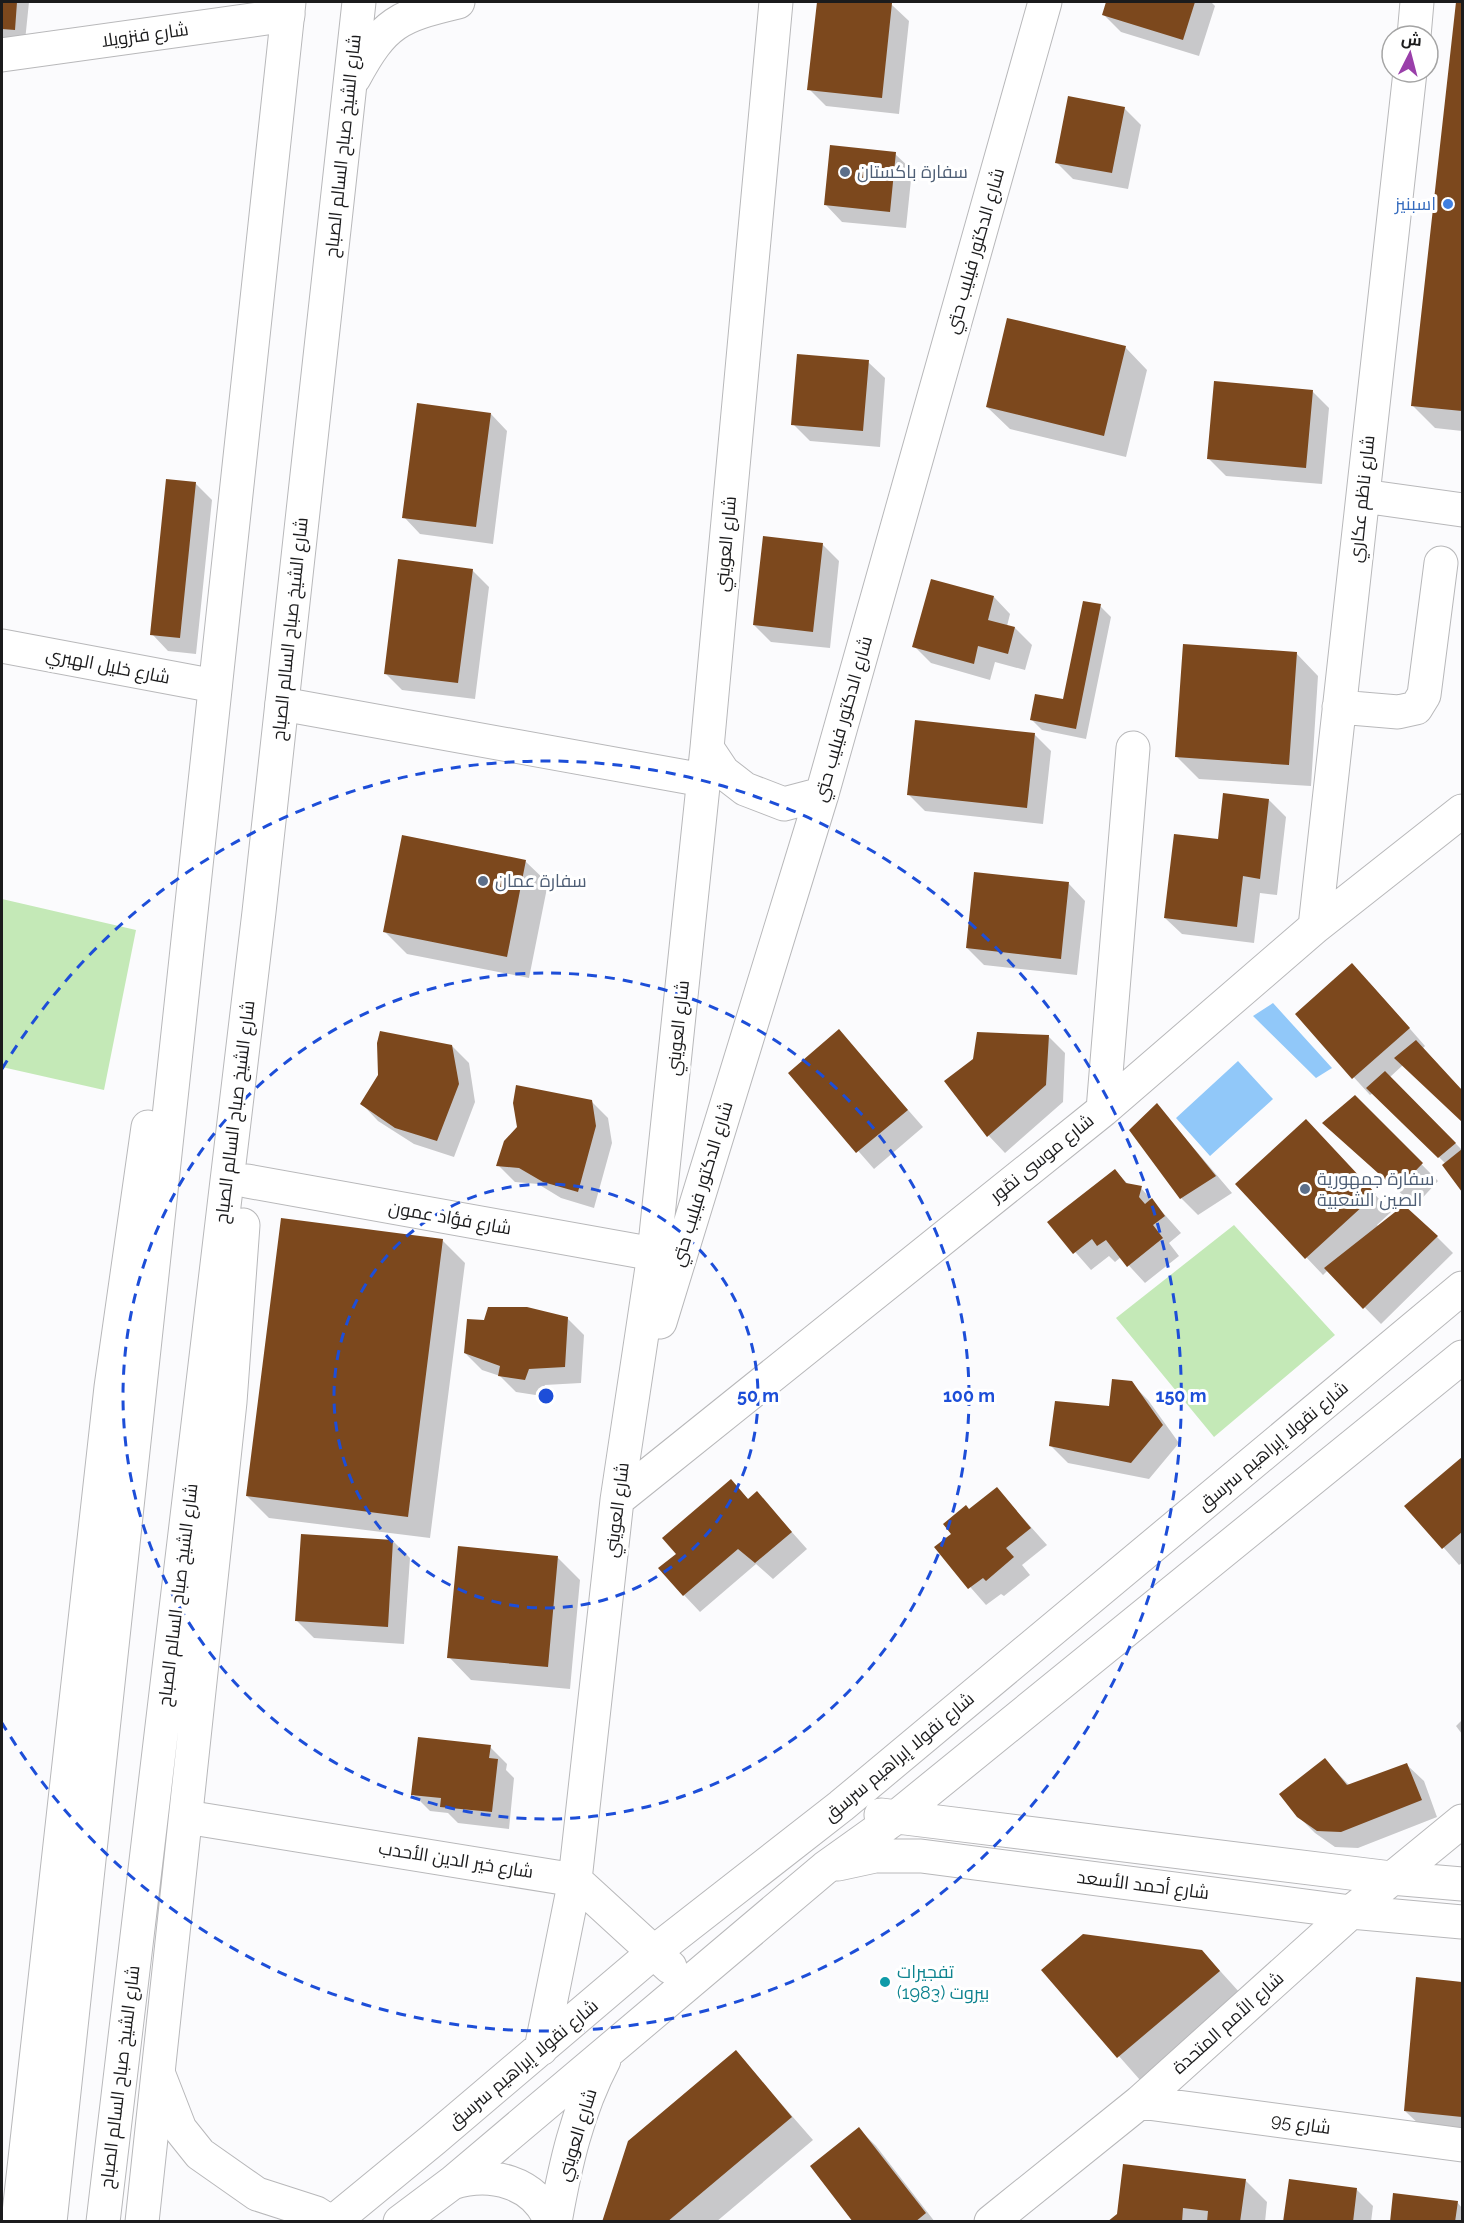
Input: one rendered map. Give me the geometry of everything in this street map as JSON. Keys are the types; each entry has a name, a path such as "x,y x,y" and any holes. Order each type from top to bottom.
{"main road":[{"name":"شارع الشيخ صباح السالم الصباح","path":"103,2222 259,912 359,2"},
{"path":"349,88 376,42 394,23 419,10 458,2"},
{"name":"شارع العويني","path":"540,2049 575,1880 618,1500 654,1254 707,748 776,2"},
{"name":"شارع الدكتور فيليب حتي","path":"627,1432 822,794 1045,2"},
{"path":"1415,24 1418,2"},
{"path":"50,2222 194,902 288,8"},
{"name":"شارع فنزويلا","path":"2,56 288,8"},
{"name":"شارع ناظم عكاري","path":"1315,927 1409,84"},
{"path":"1363,496 1462,510"},
{"path":"1339,707 1398,712 1416,708 1424,694 1441,563"},
{"name":"شارع خليل الهبري","path":"2,646 215,686"},
{"path":"282,704 703,780"},
{"path":"707,748 723,772 745,789 784,804 822,794"},
{"path":"1103,1110 1133,748"},
{"name":"شارع موسى نمّور","path":"618,1500 1103,1110 1315,927 1462,811"},
{"path":"18,2222 127,1262 150,1112 194,902"},
{"path":"142,2222 230,1402 247,1181 259,912"},
{"name":"شارع فؤاد عمون","path":"247,1181 654,1254"},
{"name":"شارع نقولا إبراهيم سرسق","path":"331,2222 654,1952 841,1806 1462,1288"},
{"path":"400,2222 452,2183 825,1868 895,1818 1462,1357"},
{"name":"شارع أحمد الأسعد","path":"841,1806 895,1818 1391,1878 1462,1884"},
{"name":"شارع خير الدين الأحدب","path":"186,1817 575,1880"},
{"name":"شارع الأمم المتحدة","path":"991,2222 1140,2102 1351,1912 1462,1821"},
{"name":"شارع أحمد الأسعد","path":"825,1868 875,1856 912,1855 1351,1912 1462,1922"},
{"path":"575,1880 687,1983"},
{"name":"شارع العويني","path":"553,2222 562,2180 584,2105 608,2052"},
{"path":"159,2075 180,2129 200,2154 257,2194 316,2213 331,2222"},
{"name":"شارع 95","path":"1140,2102 1462,2145"},
{"name":"شارع العويني","path":"452,2183 475,2179 506,2181 530,2192 539,2200 553,2222"}],"green space":[{"path":"2,899 136,930 104,1090 2,1067"},
{"path":"1234,1225 1335,1335 1214,1437 1116,1318"}],"water":[{"path":"1273,1003 1332,1068 1316,1078 1253,1016"},
{"path":"1238,1061 1273,1099 1210,1156 1176,1118"}],"building":[{"path":"2,2 17,2 15,30 2,29"},
{"path":"817,2 892,3 882,98 807,90"},
{"path":"1106,2 1195,2 1183,40 1102,15"},
{"name":"اسبنيز","path":"1456,2 1462,2 1462,411 1411,406"},
{"path":"1068,96 1125,107 1112,173 1055,163"},
{"path":"830,145 896,152 890,212 824,205"},
{"path":"1007,318 1126,346 1104,436 986,407"},
{"path":"797,354 869,360 863,431 791,425"},
{"path":"1214,381 1313,390 1306,468 1207,459"},
{"path":"417,403 491,413 476,527 402,518"},
{"path":"166,479 196,482 180,638 150,635"},
{"path":"763,536 823,543 813,632 753,625"},
{"path":"398,559 473,569 458,683 384,674"},
{"path":"931,579 994,596 988,620 1015,627 1008,654 978,646 974,664 912,647"},
{"path":"1083,601 1101,604 1076,729 1030,720 1035,694 1063,699"},
{"path":"1183,644 1297,652 1289,765 1175,757"},
{"path":"915,720 1035,733 1027,808 907,795"},
{"path":"1223,793 1269,799 1260,879 1243,876 1237,927 1164,918 1174,834 1218,839"},
{"path":"402,835 526,860 507,957 383,932"},
{"path":"974,872 1069,882 1061,959 966,948"},
{"path":"1352,963 1410,1028 1352,1079 1295,1014"},
{"path":"839,1029 908,1110 856,1153 788,1073"},
{"path":"380,1031 452,1045 459,1084 437,1141 395,1128 360,1104 378,1075 377,1043"},
{"path":"977,1032 1049,1035 1046,1085 987,1137 944,1081 973,1059"},
{"path":"1416,1040 1462,1090 1462,1122 1394,1058"},
{"path":"1385,1071 1456,1143 1438,1158 1366,1088"},
{"path":"516,1085 592,1100 596,1126 578,1192 543,1182 519,1168 496,1166 504,1141 517,1127 513,1103"},
{"path":"1355,1095 1423,1163 1397,1190 1322,1123"},
{"path":"1157,1103 1216,1176 1180,1199 1129,1130"},
{"name":"سفارة جمهورية الصين الشعبية","path":"1306,1119 1376,1194 1305,1259 1235,1184"},
{"path":"1462,1149 1462,1192 1442,1165"},
{"path":"1115,1169 1126,1183 1142,1186 1139,1197 1145,1204 1152,1198 1165,1216 1153,1225 1163,1238 1127,1267 1106,1240 1097,1246 1092,1239 1073,1254 1047,1222"},
{"path":"1404,1205 1438,1236 1363,1309 1324,1268"},
{"path":"281,1218 443,1239 408,1517 246,1496"},
{"path":"488,1307 527,1307 568,1317 565,1367 529,1369 525,1380 498,1376 500,1366 464,1353 467,1319 484,1320"},
{"path":"1112,1379 1132,1381 1163,1425 1131,1463 1049,1446 1055,1401 1109,1406"},
{"path":"1462,1457 1462,1532 1442,1549 1404,1506"},
{"path":"731,1479 748,1499 757,1491 792,1532 755,1563 738,1549 683,1596 658,1568 676,1554 662,1538"},
{"path":"997,1487 1031,1528 1006,1548 1014,1557 986,1581 983,1578 968,1589 934,1547 951,1534 943,1524 966,1505 969,1509"},
{"path":"301,1534 393,1540 388,1627 295,1621"},
{"path":"458,1546 558,1556 548,1667 447,1658"},
{"path":"418,1737 491,1745 489,1758 498,1759 492,1812 440,1807 441,1798 411,1795"},
{"path":"1325,1758 1347,1785 1407,1763 1422,1800 1341,1832 1317,1831 1297,1817 1279,1794"},
{"path":"1083,1934 1202,1950 1220,1971 1117,2058 1041,1970"},
{"path":"1416,1977 1462,1982 1462,2117 1404,2111"},
{"path":"736,2050 792,2117 667,2222 602,2222 628,2141"},
{"path":"859,2127 926,2213 915,2222 853,2222 810,2166"},
{"path":"1123,2164 1246,2179 1240,2222 1207,2222 1208,2211 1183,2208 1182,2222 1107,2222 1117,2214"},
{"path":"1289,2179 1357,2188 1353,2222 1283,2222"},
{"path":"1393,2193 1458,2201 1455,2222 1390,2222"}],"place":[{"name":"سفارة باكستان","path":"845,172"},
{"name":"اسبنيز","path":"1448,204"},
{"name":"سفارة عمان","path":"483,881"},
{"name":"سفارة جمهورية الصين الشعبية","path":"1305,1189"},
{"name":"تفجيرات بيروت (1983)","path":"885,1982"}]}
